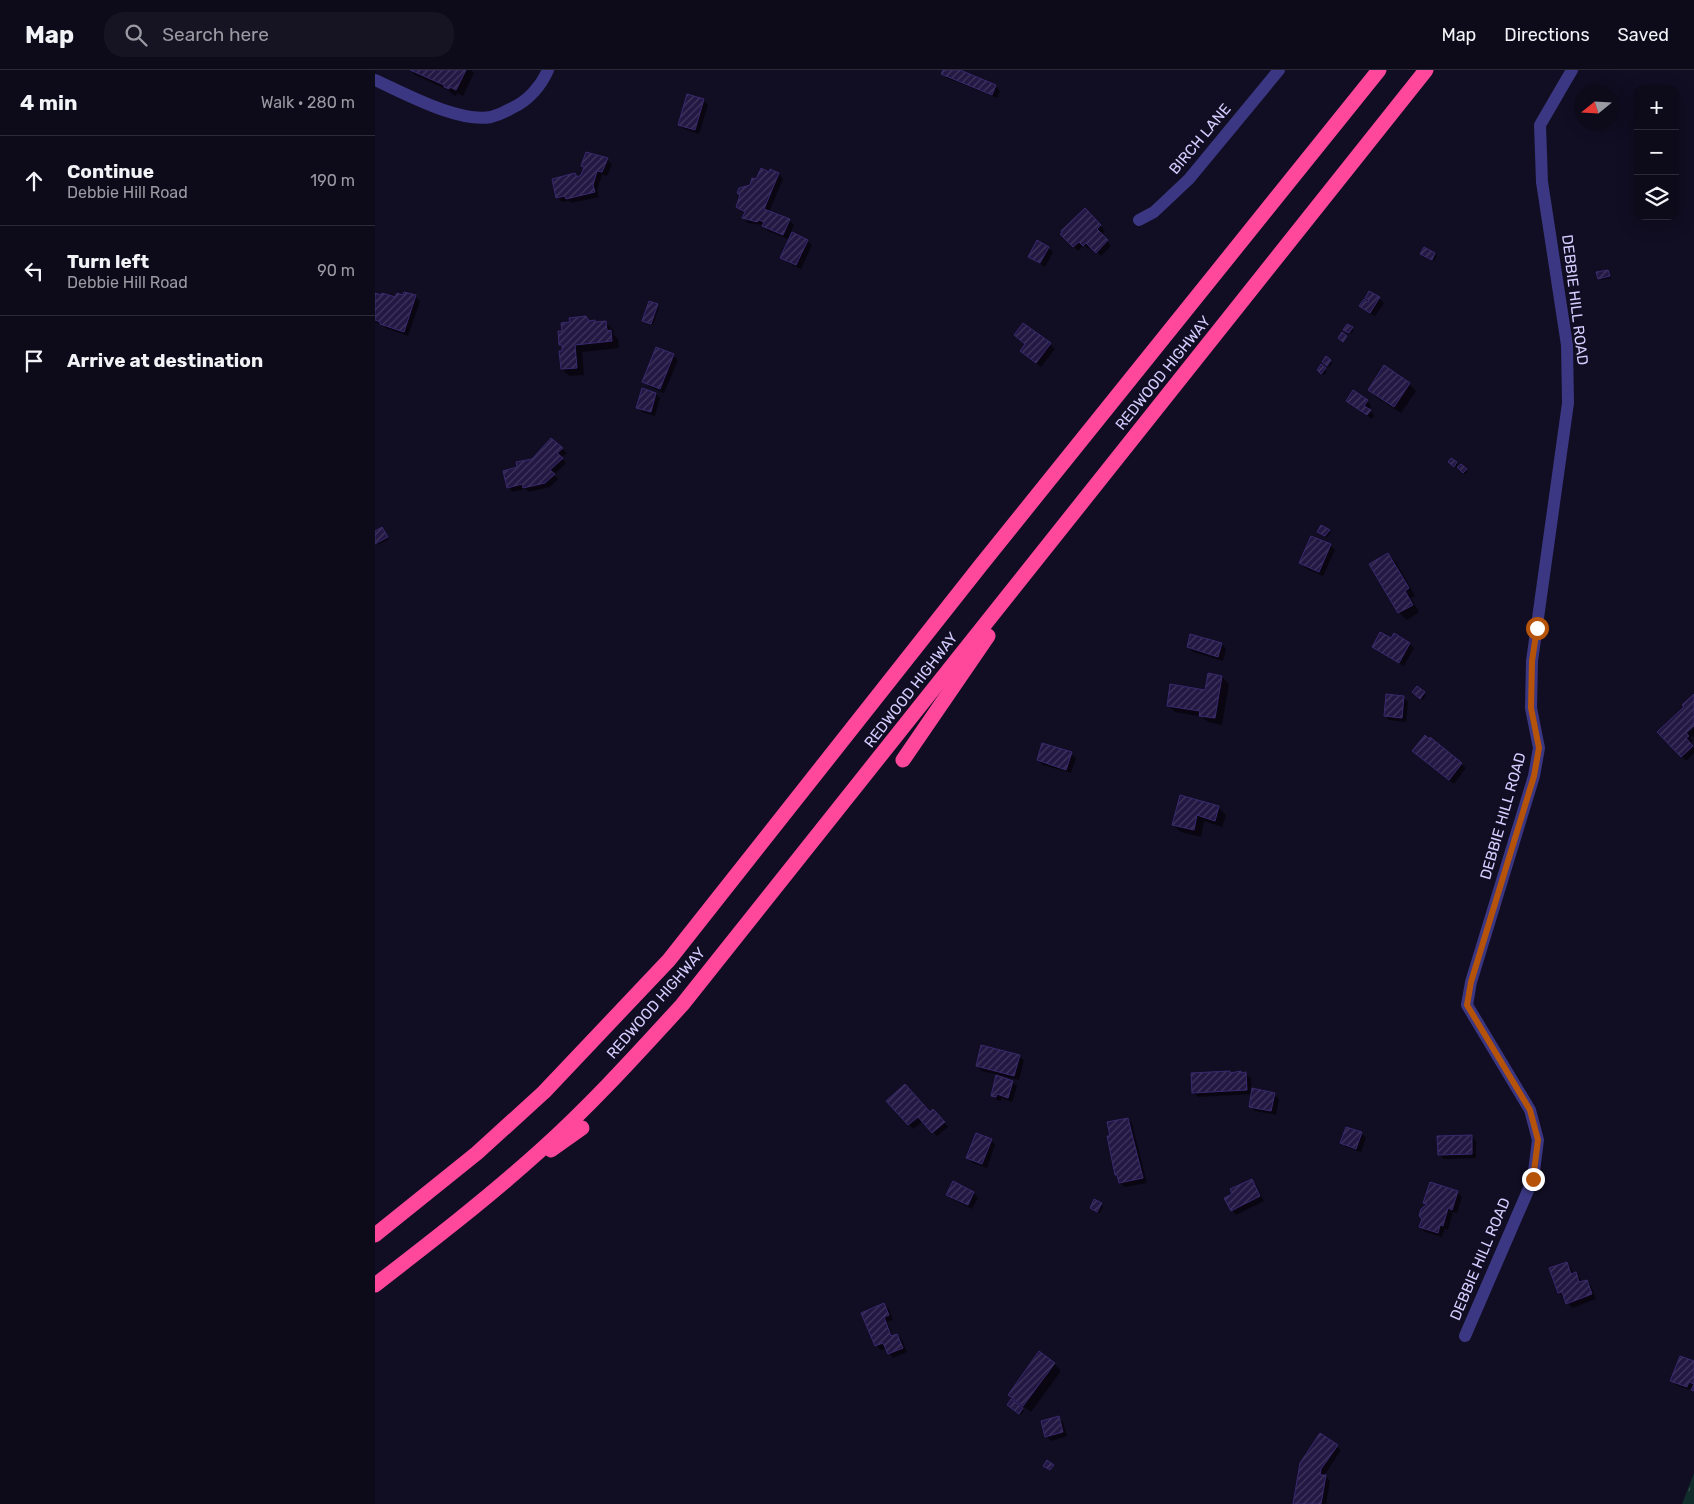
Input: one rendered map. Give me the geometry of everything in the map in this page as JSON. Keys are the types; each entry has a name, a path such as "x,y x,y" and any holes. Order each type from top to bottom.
{"highway":[{"name":"REDWOOD HIGHWAY","path":"375,1235 477,1153 544,1092 669,960 981,565 1379,70"},
{"name":"REDWOOD HIGHWAY","path":"375,1285 427,1246 544,1147 627,1065 682,1005 1426,70"},
{"path":"903,760 1073,513"},
{"path":"496,1189 582,1128"}],"street":[{"path":"375,80 449,111 474,117 489,117 520,105 533,93 548,70"},
{"name":"BIRCH LANE","path":"1139,220 1154,212 1189,179 1279,70"},
{"name":"DEBBIE HILL ROAD","path":"1465,1336 1533,1179 1538,1140 1530,1110 1467,1005 1471,982 1534,776 1539,748 1531,708 1532,661 1568,403 1567,344 1542,182 1540,125 1572,70"}],"green space":[{"path":"1694,1473 1694,1504 1682,1504"}],"building":[{"path":"410,70 466,70 456,90 444,87 444,85"},
{"path":"943,70 960,70 996,85 992,95 941,74"},
{"path":"687,94 704,99 695,130 678,125"},
{"path":"586,152 608,158 602,172 597,171 593,185 595,192 566,199 565,196 556,198 552,179 575,173 577,177 581,175 584,167 581,166"},
{"path":"761,168 769,172 770,169 779,173 764,209 790,219 783,235 762,226 764,222 742,218 745,212 736,207 740,195 737,193 739,188 750,185 752,178 756,179"},
{"path":"1085,208 1101,225 1097,229 1108,240 1096,253 1086,243 1083,246 1079,242 1073,247 1060,234"},
{"path":"792,232 808,240 796,265 780,258"},
{"path":"1037,240 1049,247 1040,263 1028,257"},
{"path":"1424,247 1435,253 1432,260 1420,254"},
{"path":"1608,270 1610,276 1598,279 1596,272"},
{"path":"1369,291 1380,297 1370,313 1359,306 1364,299 1368,302 1369,300 1365,298"},
{"path":"404,292 416,295 404,332 380,324 380,322 375,320 375,293 395,297 397,293 403,295"},
{"path":"649,301 658,304 651,324 642,321"},
{"path":"586,316 589,321 606,321 607,331 611,330 612,341 575,345 577,368 561,369 559,351 562,351 562,345 559,345 558,331 562,331 561,323 570,322 569,318"},
{"path":"1023,323 1051,343 1036,363 1020,351 1025,344 1014,335"},
{"path":"1347,324 1353,327 1349,333 1343,330"},
{"path":"1342,332 1347,336 1343,342 1338,338"},
{"path":"656,347 674,354 660,389 642,382"},
{"path":"1326,356 1331,360 1327,366 1322,362"},
{"path":"1321,364 1326,368 1321,374 1317,370"},
{"path":"1384,365 1410,383 1394,407 1368,390"},
{"path":"642,388 656,393 651,412 636,408"},
{"path":"1353,390 1368,400 1364,406 1371,410 1367,415 1346,401"},
{"path":"551,438 563,448 557,453 563,458 550,470 555,474 545,483 523,488 522,484 507,488 503,471 517,467 516,462 532,459"},
{"path":"1451,458 1457,462 1454,467 1448,462"},
{"path":"1461,464 1467,469 1463,473 1457,467"},
{"path":"1321,525 1330,530 1325,536 1317,532"},
{"path":"382,527 388,537 375,544 375,531"},
{"path":"1311,536 1331,544 1319,572 1299,563"},
{"path":"1388,553 1409,588 1405,591 1413,605 1398,613 1369,564"},
{"path":"1380,632 1391,638 1394,633 1410,643 1399,663 1372,647"},
{"path":"1190,634 1222,643 1218,657 1187,647"},
{"path":"1208,673 1222,676 1215,718 1199,716 1200,711 1167,706 1170,684 1205,690"},
{"path":"1417,686 1425,692 1420,699 1412,692"},
{"path":"1386,694 1404,696 1402,718 1384,716"},
{"path":"1694,694 1694,726 1686,733 1689,736 1686,738 1693,746 1681,757 1657,732 1684,707 1682,705"},
{"path":"1425,735 1462,763 1449,780 1412,751"},
{"path":"1042,743 1072,752 1066,770 1037,760"},
{"path":"1180,795 1219,806 1215,821 1197,815 1194,830 1172,825"},
{"path":"981,1045 1020,1055 1014,1076 976,1066"},
{"path":"1230,1071 1230,1073 1246,1072 1247,1090 1192,1093 1191,1073"},
{"path":"996,1075 1013,1081 1008,1098 997,1094 996,1097 991,1096"},
{"path":"905,1084 930,1112 933,1109 945,1122 932,1133 918,1117 908,1125 886,1101"},
{"path":"1252,1088 1275,1093 1271,1111 1249,1107"},
{"path":"1128,1118 1143,1178 1119,1183 1117,1175 1115,1175 1107,1136 1110,1136 1107,1122"},
{"path":"1346,1127 1362,1132 1356,1149 1340,1143"},
{"path":"976,1133 992,1139 982,1164 966,1158"},
{"path":"1472,1135 1472,1154 1438,1155 1437,1136"},
{"path":"1252,1179 1260,1196 1231,1211 1224,1198 1232,1194 1230,1189"},
{"path":"953,1181 974,1192 968,1205 946,1195"},
{"path":"1430,1182 1458,1191 1452,1210 1448,1208 1443,1226 1440,1225 1438,1233 1419,1227 1422,1219 1419,1216 1421,1209 1427,1204 1423,1203"},
{"path":"1094,1199 1102,1203 1097,1212 1090,1208"},
{"path":"1567,1262 1571,1274 1576,1272 1579,1282 1587,1280 1592,1294 1566,1304 1562,1292 1558,1293 1549,1268"},
{"path":"884,1303 889,1315 884,1317 891,1336 897,1334 903,1348 888,1354 883,1343 875,1346 861,1313"},
{"path":"1039,1351 1055,1363 1023,1406 1008,1395"},
{"path":"1680,1356 1694,1361 1694,1384 1689,1382 1687,1387 1670,1381"},
{"path":"1011,1399 1023,1408 1019,1414 1007,1405"},
{"path":"1059,1416 1063,1432 1045,1437 1041,1421"},
{"path":"1320,1433 1338,1445 1321,1469 1320,1475 1326,1475 1321,1504 1293,1504 1300,1463"},
{"path":"1047,1460 1054,1465 1050,1470 1043,1466"}],"route":[{"path":"1533,1179 1538,1140 1530,1110 1467,1005 1471,982 1534,776 1539,748 1531,708 1532,661 1537,628"}]}
